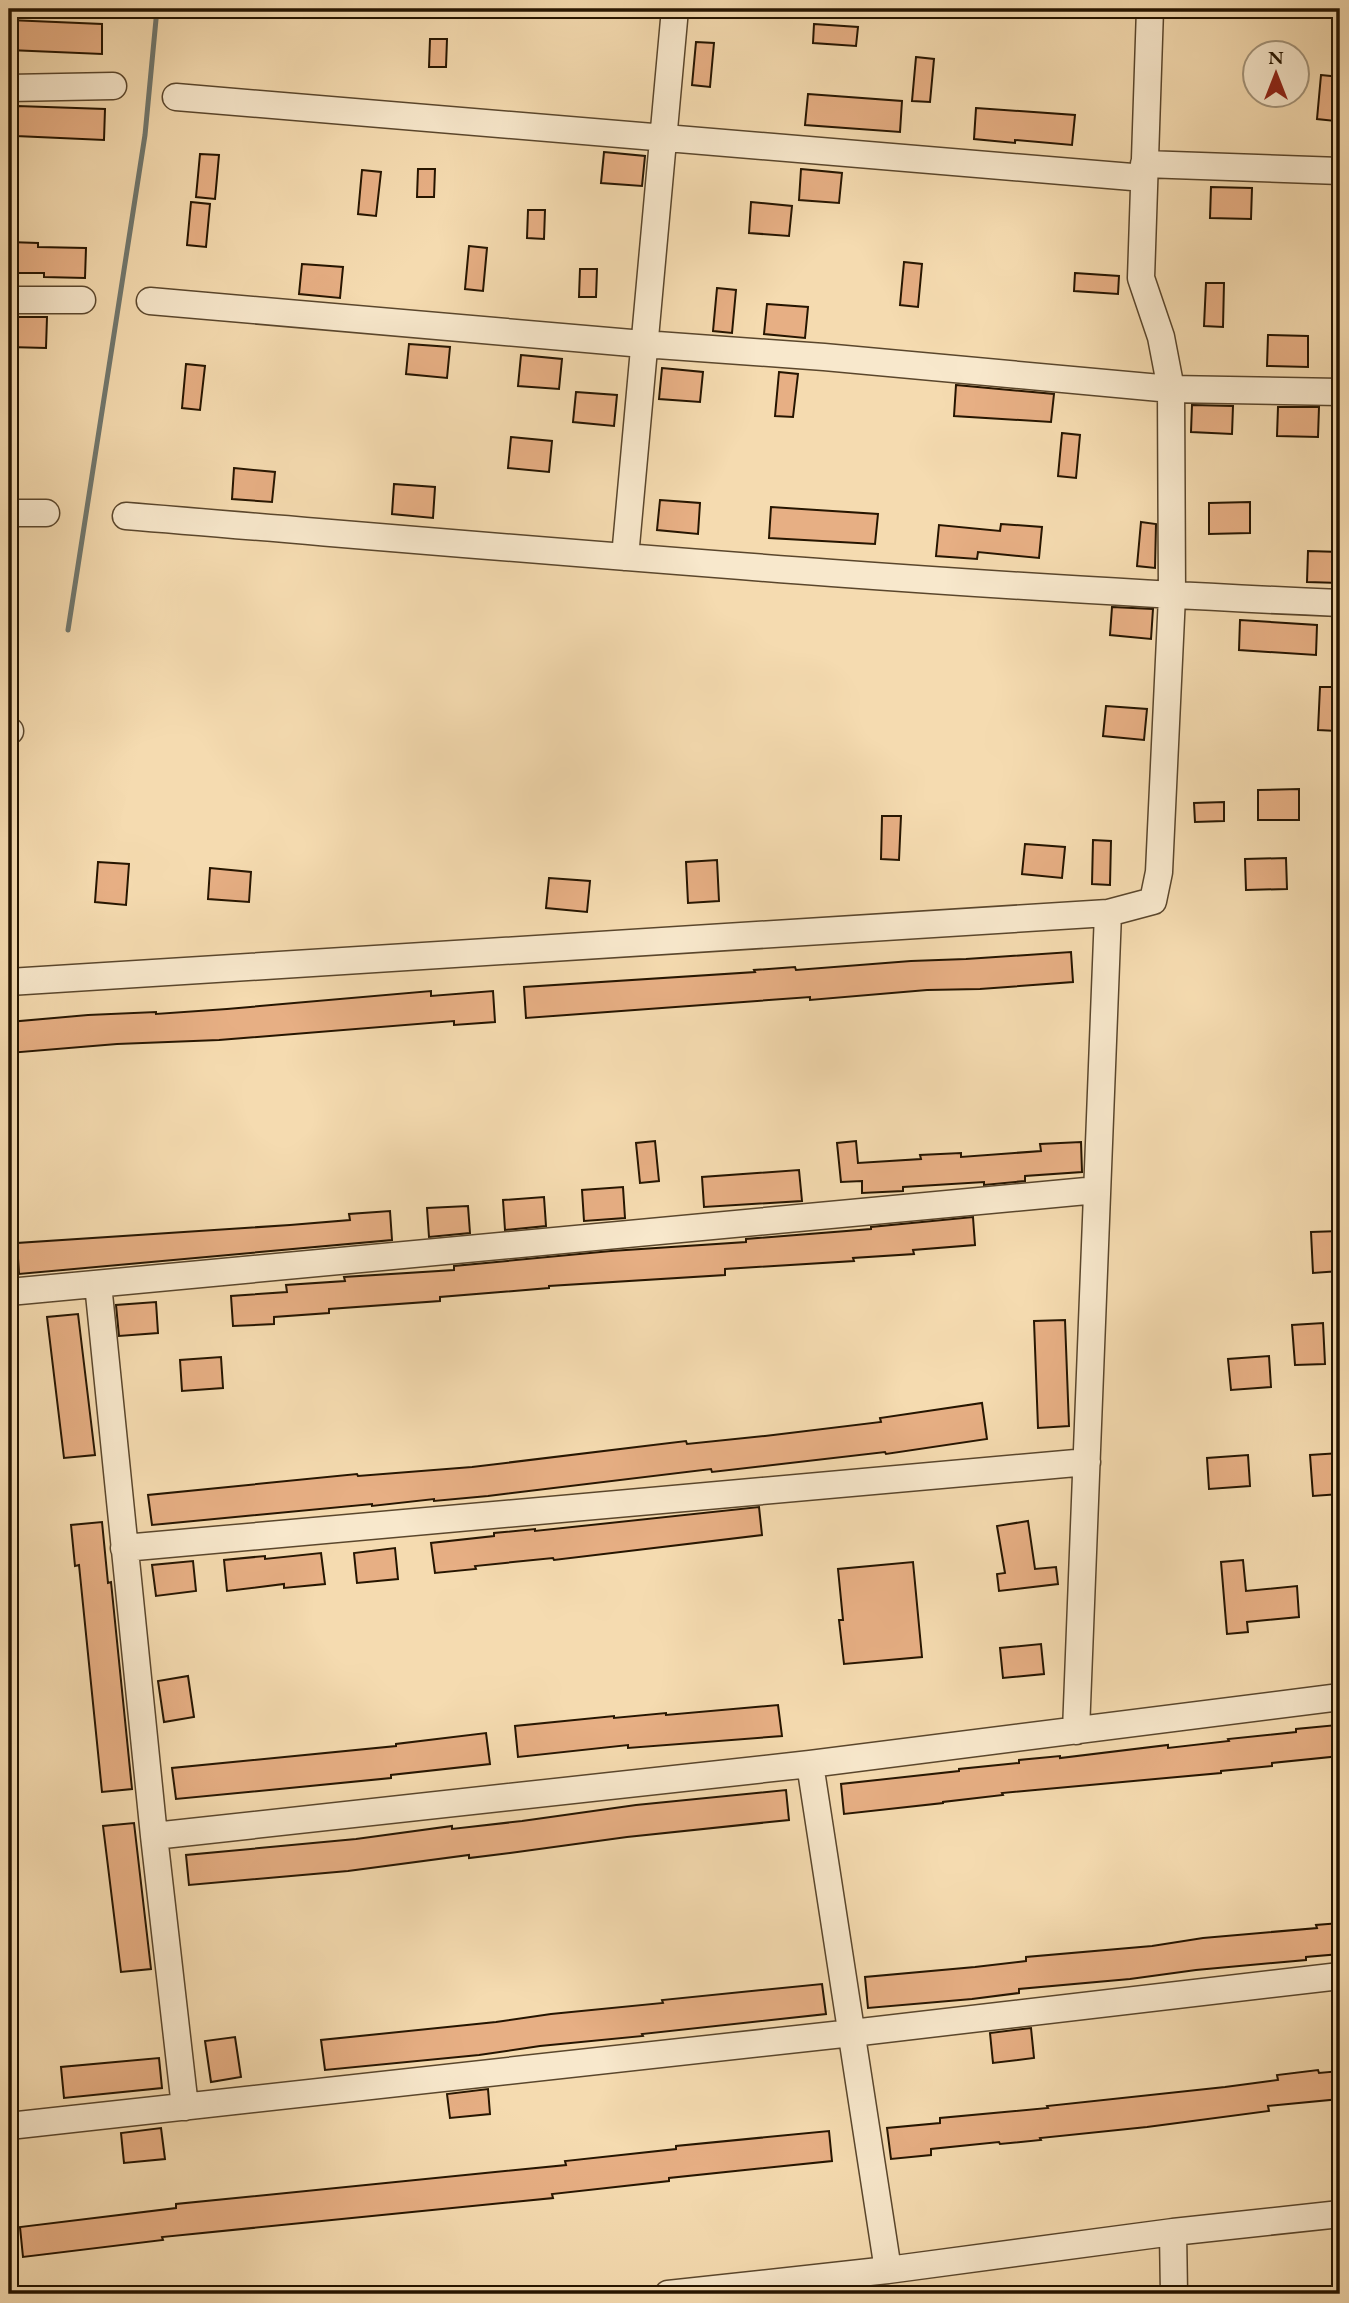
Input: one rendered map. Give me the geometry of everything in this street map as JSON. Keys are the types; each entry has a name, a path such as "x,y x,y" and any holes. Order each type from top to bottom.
{"street":[{"path":"625,557 675,9"},
{"path":"9,982 1108,913 1153,901 1157,882 1172,596 1171,389 1161,337 1141,278 1150,9"},
{"path":"9,88 113,86"},
{"path":"176,97 665,137 1144,171 1340,172"},
{"path":"9,300 82,300"},
{"path":"150,301 1171,389 1340,392"},
{"path":"9,513 46,513"},
{"path":"126,516 625,557 1172,596 1340,603"},
{"path":"1076,1731 1108,913"},
{"path":"9,1292 1097,1190"},
{"path":"98,1284 154,1836 185,2107"},
{"path":"124,1548 1087,1462"},
{"path":"154,1836 810,1764 1340,1697"},
{"path":"810,1764 888,2270"},
{"path":"9,2126 852,2034 1340,1976"},
{"path":"668,2294 888,2270 1173,2232 1340,2214"},
{"path":"1173,2232 1174,2294"}],"building":[{"path":"9,20 102,24 102,54 9,50"},
{"path":"814,24 858,27 856,46 813,43"},
{"path":"430,39 447,39 446,67 429,67"},
{"path":"696,42 714,43 710,87 692,85"},
{"path":"916,57 934,59 930,102 912,101"},
{"path":"1321,75 1340,77 1335,121 1317,119"},
{"path":"808,94 902,101 900,132 805,125"},
{"path":"17,106 105,109 104,140 16,136"},
{"path":"976,108 1075,115 1072,145 974,139"},
{"path":"604,152 645,156 642,186 601,183"},
{"path":"200,154 219,155 215,199 196,197"},
{"path":"418,169 435,169 434,197 417,197"},
{"path":"801,169 842,173 839,203 799,200"},
{"path":"362,170 381,172 376,216 358,214"},
{"path":"1211,187 1252,188 1251,219 1210,218"},
{"path":"191,202 210,204 206,247 187,245"},
{"path":"751,202 792,206 789,236 749,233"},
{"path":"528,210 545,210 544,239 527,238"},
{"path":"9,242 38,243 38,247 86,248 85,278 44,277 44,273 9,273"},
{"path":"469,246 487,248 483,291 465,289"},
{"path":"904,262 922,264 918,307 900,305"},
{"path":"302,264 343,267 340,298 299,294"},
{"path":"580,269 597,269 596,297 579,297"},
{"path":"1075,273 1119,276 1118,294 1074,291"},
{"path":"1206,283 1224,283 1223,327 1204,326"},
{"path":"717,288 736,290 732,333 713,331"},
{"path":"767,304 808,307 805,338 764,334"},
{"path":"9,317 47,317 46,348 9,347"},
{"path":"1268,335 1308,336 1308,367 1267,366"},
{"path":"409,344 450,347 447,378 406,374"},
{"path":"521,355 562,359 559,389 518,386"},
{"path":"186,364 205,366 200,410 182,408"},
{"path":"662,368 703,372 700,402 659,399"},
{"path":"779,372 798,374 793,417 775,416"},
{"path":"956,385 1054,394 1051,422 954,416"},
{"path":"576,392 617,395 614,426 573,422"},
{"path":"1192,405 1233,406 1232,434 1191,432"},
{"path":"1278,407 1319,407 1318,437 1277,436"},
{"path":"1062,433 1080,435 1076,478 1058,476"},
{"path":"511,437 552,441 549,472 508,468"},
{"path":"234,468 275,472 272,502 232,499"},
{"path":"394,484 435,487 433,518 392,514"},
{"path":"660,500 700,503 698,534 657,530"},
{"path":"1250,502 1250,533 1209,534 1209,503"},
{"path":"771,507 878,514 875,544 769,538"},
{"path":"1141,522 1156,524 1155,568 1137,566"},
{"path":"1001,524 1042,527 1039,558 978,552 977,559 936,556 939,525 1000,531"},
{"path":"1308,551 1340,552 1340,583 1307,582"},
{"path":"1112,607 1153,609 1151,639 1110,635"},
{"path":"1240,620 1317,625 1316,655 1239,650"},
{"path":"1320,687 1338,687 1337,731 1318,730"},
{"path":"1106,706 1147,709 1144,740 1103,736"},
{"path":"1299,789 1299,820 1258,820 1258,790"},
{"path":"1224,802 1224,821 1195,822 1194,803"},
{"path":"882,816 901,816 899,860 881,859"},
{"path":"1093,840 1111,841 1110,885 1092,884"},
{"path":"1025,844 1065,847 1062,878 1022,874"},
{"path":"1286,858 1287,889 1246,890 1245,859"},
{"path":"717,860 719,901 688,903 686,862"},
{"path":"98,862 129,864 126,905 95,902"},
{"path":"210,868 251,872 249,902 208,899"},
{"path":"549,878 590,881 587,912 546,908"},
{"path":"1071,952 1073,982 810,1000 810,997 526,1018 524,987 795,967 796,970"},
{"path":"431,991 431,996 493,991 495,1022 454,1025 454,1021 9,1053 9,1022 88,1015 227,1009"},
{"path":"655,1141 659,1181 640,1183 636,1143"},
{"path":"856,1141 858,1163 921,1159 920,1155 961,1153 961,1157 1041,1151 1040,1144 1081,1142 1082,1172 1025,1176 1025,1181 984,1185 984,1182 903,1187 903,1191 862,1193 862,1181 841,1182 837,1143"},
{"path":"799,1170 802,1201 704,1207 702,1177"},
{"path":"623,1187 625,1218 584,1221 582,1190"},
{"path":"544,1197 546,1226 505,1230 503,1200"},
{"path":"468,1206 470,1233 429,1237 427,1208"},
{"path":"390,1211 392,1240 19,1274 17,1243 350,1220 349,1214"},
{"path":"973,1217 975,1245 913,1250 914,1254 853,1258 854,1261 725,1269 725,1275 549,1286 440,1297 440,1301 329,1309 329,1313 274,1317 274,1324 233,1326 231,1296 287,1292 286,1285 345,1281 344,1277 454,1270 454,1266 611,1251 746,1242 746,1239 871,1229"},
{"path":"1340,1231 1340,1271 1313,1273 1311,1232"},
{"path":"156,1302 158,1333 119,1336 116,1305"},
{"path":"78,1314 95,1455 64,1458 47,1317"},
{"path":"1065,1320 1069,1426 1038,1428 1034,1321"},
{"path":"1323,1323 1325,1364 1295,1365 1292,1325"},
{"path":"1269,1356 1271,1387 1231,1390 1228,1359"},
{"path":"221,1357 223,1388 182,1391 180,1360"},
{"path":"982,1403 987,1439 886,1454 712,1472 711,1469 488,1496 152,1525 148,1495 357,1474 472,1467 686,1441 687,1444 765,1436 881,1422 880,1418"},
{"path":"1340,1453 1340,1494 1313,1496 1310,1455"},
{"path":"1248,1455 1250,1486 1209,1489 1207,1458"},
{"path":"759,1507 762,1535 554,1560 475,1566 476,1569 435,1573 431,1543 494,1536 494,1533"},
{"path":"1028,1521 1035,1569 1056,1567 1058,1584 999,1591 997,1574 1005,1573 997,1526"},
{"path":"102,1522 108,1583 111,1582 132,1789 102,1792 79,1565 75,1566 71,1525"},
{"path":"395,1548 398,1579 357,1583 354,1553"},
{"path":"321,1553 325,1584 284,1588 284,1584 227,1591 224,1560"},
{"path":"1243,1560 1246,1591 1297,1586 1299,1617 1247,1622 1248,1632 1227,1634 1221,1562"},
{"path":"193,1561 196,1591 156,1596 152,1565"},
{"path":"913,1562 922,1657 844,1664 839,1620 843,1620 838,1569"},
{"path":"1041,1644 1044,1674 1003,1678 1000,1648"},
{"path":"188,1676 194,1717 164,1722 158,1681"},
{"path":"778,1705 782,1736 628,1748 628,1745 518,1757 515,1726"},
{"path":"1337,1725 1340,1756 1272,1763 1272,1766 1221,1773 1002,1793 1003,1795 844,1814 841,1784 1019,1763 1019,1760 1229,1741 1228,1739"},
{"path":"486,1733 490,1764 391,1775 391,1778 176,1799 172,1768 396,1746"},
{"path":"786,1790 789,1820 627,1837 469,1858 469,1855 348,1871 189,1885 186,1855 356,1839 452,1826 452,1829 636,1805"},
{"path":"134,1823 151,1969 121,1972 103,1826"},
{"path":"1340,1923 1340,1954 1306,1957 1306,1960 1019,1989 1019,1993 972,1999 868,2008 865,1977 975,1967 1026,1961 1026,1957 1152,1946 1203,1938 1317,1928 1316,1925"},
{"path":"822,1984 826,2014 479,2055 325,2070 321,2040"},
{"path":"1031,2028 1034,2058 993,2063 990,2033"},
{"path":"235,2037 241,2077 211,2082 205,2041"},
{"path":"159,2058 162,2088 64,2098 61,2067"},
{"path":"1318,2070 1319,2073 1340,2071 1340,2099 1268,2106 1269,2111 1040,2138 1041,2140 931,2149 931,2155 891,2159 887,2128 940,2123 940,2118 1048,2108 1047,2106 1278,2080 1277,2075"},
{"path":"488,2089 490,2114 450,2118 447,2094"},
{"path":"161,2128 165,2159 124,2163 121,2133"},
{"path":"829,2131 832,2161 669,2178 669,2181 552,2194 553,2198 162,2237 163,2240 23,2257 20,2227 176,2208 176,2204 566,2165 565,2161 676,2149 676,2146"}],"waterway":[{"path":"68,630 145,135 157,9"}]}
